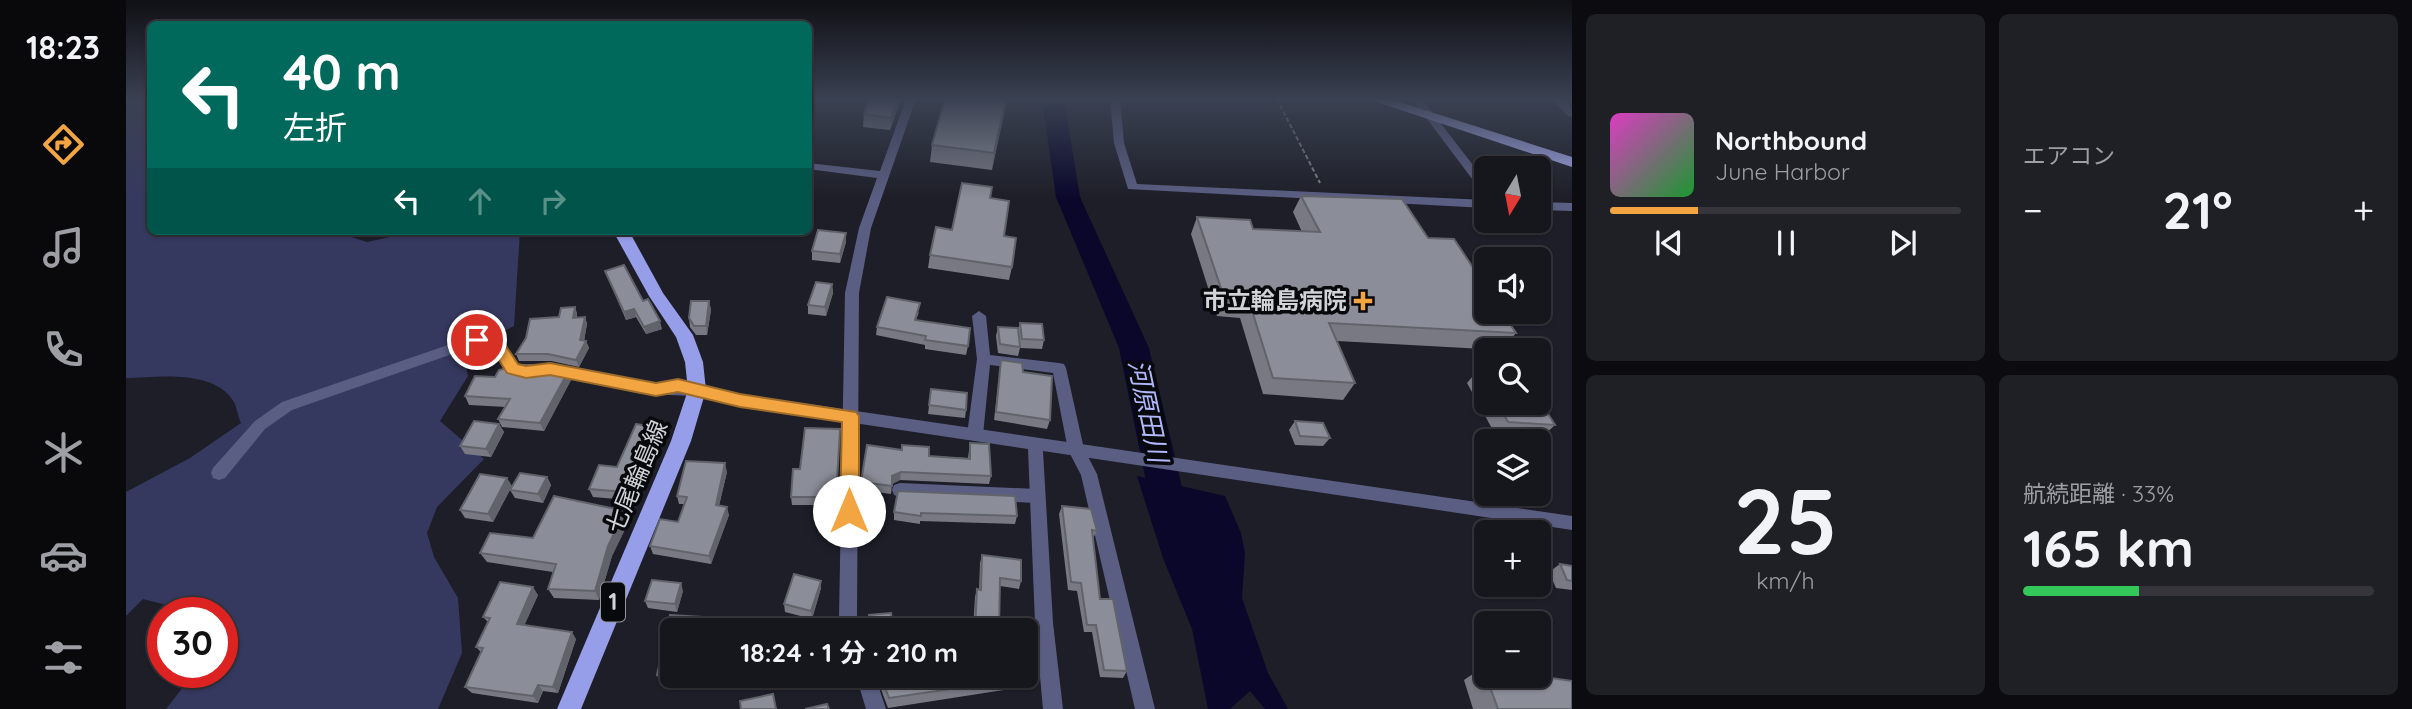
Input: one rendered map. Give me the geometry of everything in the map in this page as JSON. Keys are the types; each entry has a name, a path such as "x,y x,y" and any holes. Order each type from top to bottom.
{"highway":[{"path":"1482,132 1572,162"}],"main road":[{"name":"七尾輪島線","path":"569,709 681,441 697,390 694,362 684,335 657,296 623,235"}],"street":[{"path":"848,618 852,293 865,228 898,132"},
{"path":"1118,132 1132,187 1474,203"},
{"path":"1443,132 1474,174"},
{"path":"812,166 882,175"},
{"path":"1551,206 1572,207"},
{"path":"975,435 984,359 979,316"},
{"path":"219,473 260,425 287,406 477,340 494,341 513,369 526,372 550,369 629,387 656,390 678,386 740,400 1572,523"},
{"path":"984,359 1059,368 1076,450 1089,474 1145,709"},
{"path":"1035,444 1044,622 1053,709"},
{"path":"900,491 1036,496"},
{"path":"870,688 876,709"}],"path":[{"path":"1294,132 1327,196"}],"shaded area":[{"path":"126,132 147,132 147,235 349,235 367,242 399,235 520,235 514,326 463,352 468,376 440,421 484,459 437,507 427,533 434,557 458,598 462,653 438,709 166,709 182,688 238,688 238,597 147,597 147,600 143,599 126,616 126,492 190,458 241,423 234,402 225,391 200,380 169,376 126,378"},
{"path":"1137,476 1225,496 1241,533 1245,553 1242,598 1268,673 1288,709 1265,709 1250,691 1230,709 1208,709 1192,629 1163,558"}],"building":[{"path":"936,132 999,132 994,153 932,145"},
{"path":"962,183 992,187 990,198 1009,201 1004,236 1016,238 1012,267 930,255 936,227 952,230"},
{"path":"1301,196 1402,199 1428,238 1454,239 1474,269 1474,324 1510,324 1516,333 1329,323 1355,383 1273,378 1249,301 1225,300 1197,217 1250,220 1253,229 1320,232"},
{"path":"818,230 846,233 840,254 812,251"},
{"path":"624,265 643,301 648,299 660,321 644,327 634,309 624,312 605,271"},
{"path":"816,282 832,284 825,307 808,305"},
{"path":"887,297 920,303 915,320 970,328 968,346 925,340 926,336 877,327"},
{"path":"691,301 709,301 706,326 694,326 689,318"},
{"path":"575,307 573,318 585,317 580,340 586,341 576,360 548,354 516,354 526,338 530,319 559,317 561,308"},
{"path":"1020,323 1042,324 1044,340 1022,339"},
{"path":"998,327 1018,328 1020,347 1000,344"},
{"path":"1001,360 1022,363 1023,372 1052,376 1050,420 996,412"},
{"path":"507,368 568,372 540,423 498,419 510,399 465,396 475,376 495,377 499,370"},
{"path":"931,389 967,393 966,410 929,405"},
{"path":"1504,415 1549,415 1555,425 1508,422"},
{"path":"474,421 499,424 486,449 460,446"},
{"path":"1295,421 1323,423 1330,438 1300,436"},
{"path":"636,424 661,428 651,450 641,448 625,492 589,489 599,465 617,467"},
{"path":"805,428 840,429 836,497 791,497 793,469 800,469"},
{"path":"970,443 989,444 991,476 901,472 892,476 892,486 861,482 867,445 902,450 902,445 929,447 929,456 970,459"},
{"path":"686,461 725,463 716,505 727,507 709,556 650,546 660,519 678,522 687,497 677,496"},
{"path":"520,473 547,477 538,494 510,490"},
{"path":"480,474 507,478 488,514 460,510"},
{"path":"898,491 1015,496 1017,516 921,513 921,516 894,512"},
{"path":"554,496 625,511 608,546 595,591 548,589 556,564 480,553 490,533 533,538"},
{"path":"1062,506 1091,509 1097,531 1092,530 1100,599 1113,599 1127,671 1104,670 1096,625 1087,625 1081,583 1071,582"},
{"path":"982,555 1021,560 1021,581 1000,578 999,618 976,618 977,589 981,590"},
{"path":"1560,564 1572,566 1572,581 1567,580"},
{"path":"794,574 821,581 811,611 784,604"},
{"path":"652,580 681,583 675,604 645,601"},
{"path":"500,582 533,587 517,624 572,632 553,687 538,685 533,696 465,687 483,648 476,647 490,618 483,617"},
{"path":"891,613 892,618 869,618 869,615"},
{"path":"670,615 702,617 702,618 669,618"},
{"path":"1551,678 1572,681 1572,709 1498,709 1490,688 1551,688"},
{"path":"885,688 958,688 889,698"},
{"path":"773,694 776,709 741,709 740,701"},
{"path":"827,704 829,709 805,709"}],"waterway":[{"name":"河原田川","path":"1058,132 1068,197 1134,348 1172,521"}],"place":[{"name":"市立輪島病院","path":"1363,301"}],"route":[{"path":"477,340 494,341 513,369 526,372 550,369 629,387 656,390 678,386 740,400 850,416 849,511"}]}
